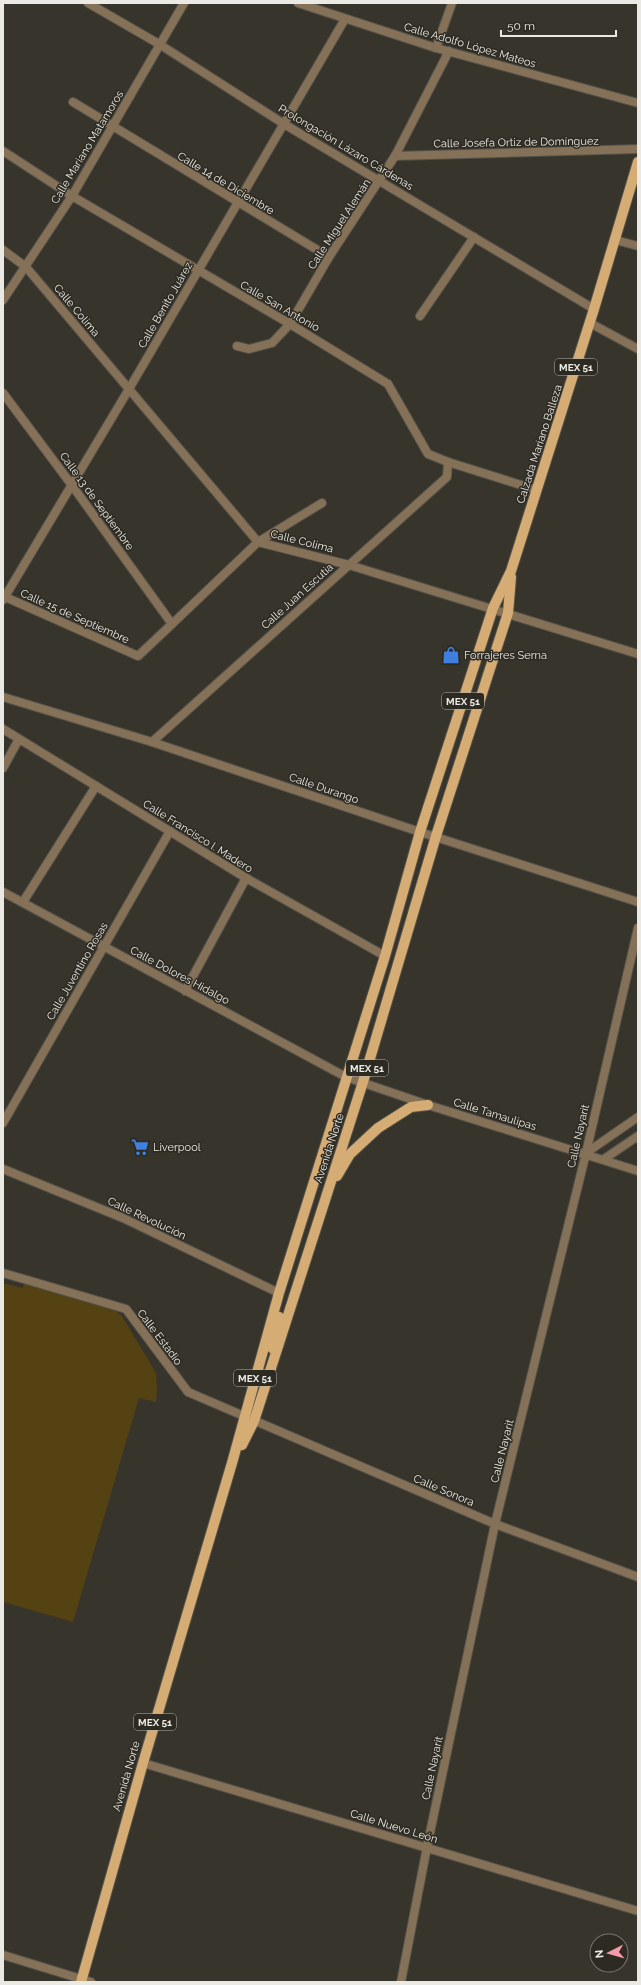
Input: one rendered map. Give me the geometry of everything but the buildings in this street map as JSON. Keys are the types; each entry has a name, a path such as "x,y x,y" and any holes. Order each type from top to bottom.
{"main road":[{"name":"Calzada Mariano Balleza","path":"420,832 493,608 511,571 590,323 638,162"},
{"name":"Calzada Mariano Balleza","path":"436,836 508,613 511,571"},
{"name":"Avenida Norte","path":"249,1419 279,1293 385,956 420,832"},
{"name":"Avenida Norte","path":"84,1981 143,1763 232,1463 249,1419 266,1383 363,1082 436,836"},
{"path":"329,1189 350,1154 378,1128 411,1107 428,1105"},
{"path":"266,1383 267,1370 281,1307 279,1293"}],"street":[{"name":"Prolongación Lázaro Cárdenas","path":"88,3 159,44 284,124 381,180 594,309"},
{"name":"Calle Mariano Matamoros","path":"3,300 72,196 184,3"},
{"name":"Calle Adolfo López Mateos","path":"298,3 436,48 638,103"},
{"path":"436,48 452,3"},
{"name":"Calle Benito Juárez","path":"4,598 129,389 197,270 238,203 345,19"},
{"name":"Calle Miguel Alemán","path":"237,346 249,349 272,343 290,324 329,257 381,180 395,156 449,51"},
{"name":"Calle 14 de Diciembre","path":"73,102 329,257"},
{"name":"Calle Josefa Ortiz de Domínguez","path":"395,156 638,150"},
{"name":"Calle San Antonio","path":"3,151 72,196 290,324 388,384 428,454 448,462 537,490"},
{"path":"420,316 474,237"},
{"path":"615,240 638,246"},
{"name":"Calle Colima","path":"3,250 26,267 258,542 349,565 493,608 638,654"},
{"path":"590,323 638,349"},
{"name":"Calle 13 de Septiembre","path":"3,393 172,624"},
{"name":"Calle Juan Escutia","path":"152,742 447,477 448,462"},
{"path":"172,624 258,542 322,503"},
{"name":"Calle 15 de Septiembre","path":"4,598 138,656 172,624"},
{"name":"Calle Durango","path":"3,697 152,742 420,832 638,902"},
{"name":"Calle Francisco I. Madero","path":"3,729 246,878 385,956"},
{"path":"3,768 19,739"},
{"path":"23,902 96,786"},
{"name":"Calle Juventino Rosas","path":"3,1123 170,831"},
{"path":"186,991 246,878"},
{"name":"Calle Dolores Hidalgo","path":"3,892 346,1077"},
{"name":"Calle Nayarit","path":"401,1982 427,1847 495,1524 586,1154 638,928"},
{"name":"Calle Tamaulipas","path":"346,1077 428,1105 604,1159 638,1171"},
{"path":"586,1154 638,1117"},
{"path":"604,1159 638,1136"},
{"name":"Calle Revolución","path":"3,1169 123,1218 279,1293"},
{"name":"Calle Estadio","path":"3,1273 126,1309 188,1392 249,1419"},
{"name":"Calle Sonora","path":"249,1419 495,1524 638,1577"},
{"name":"Calle Nuevo León","path":"143,1763 638,1911"},
{"path":"3,1955 84,1981"}],"shaded area":[{"path":"3,1283 23,1288 24,1284 109,1306 122,1316 156,1373 156,1402 139,1398 73,1622 3,1602"}],"place":[{"name":"Forrajeres Serna","path":"451,655"},
{"name":"Liverpool","path":"140,1147"}]}
